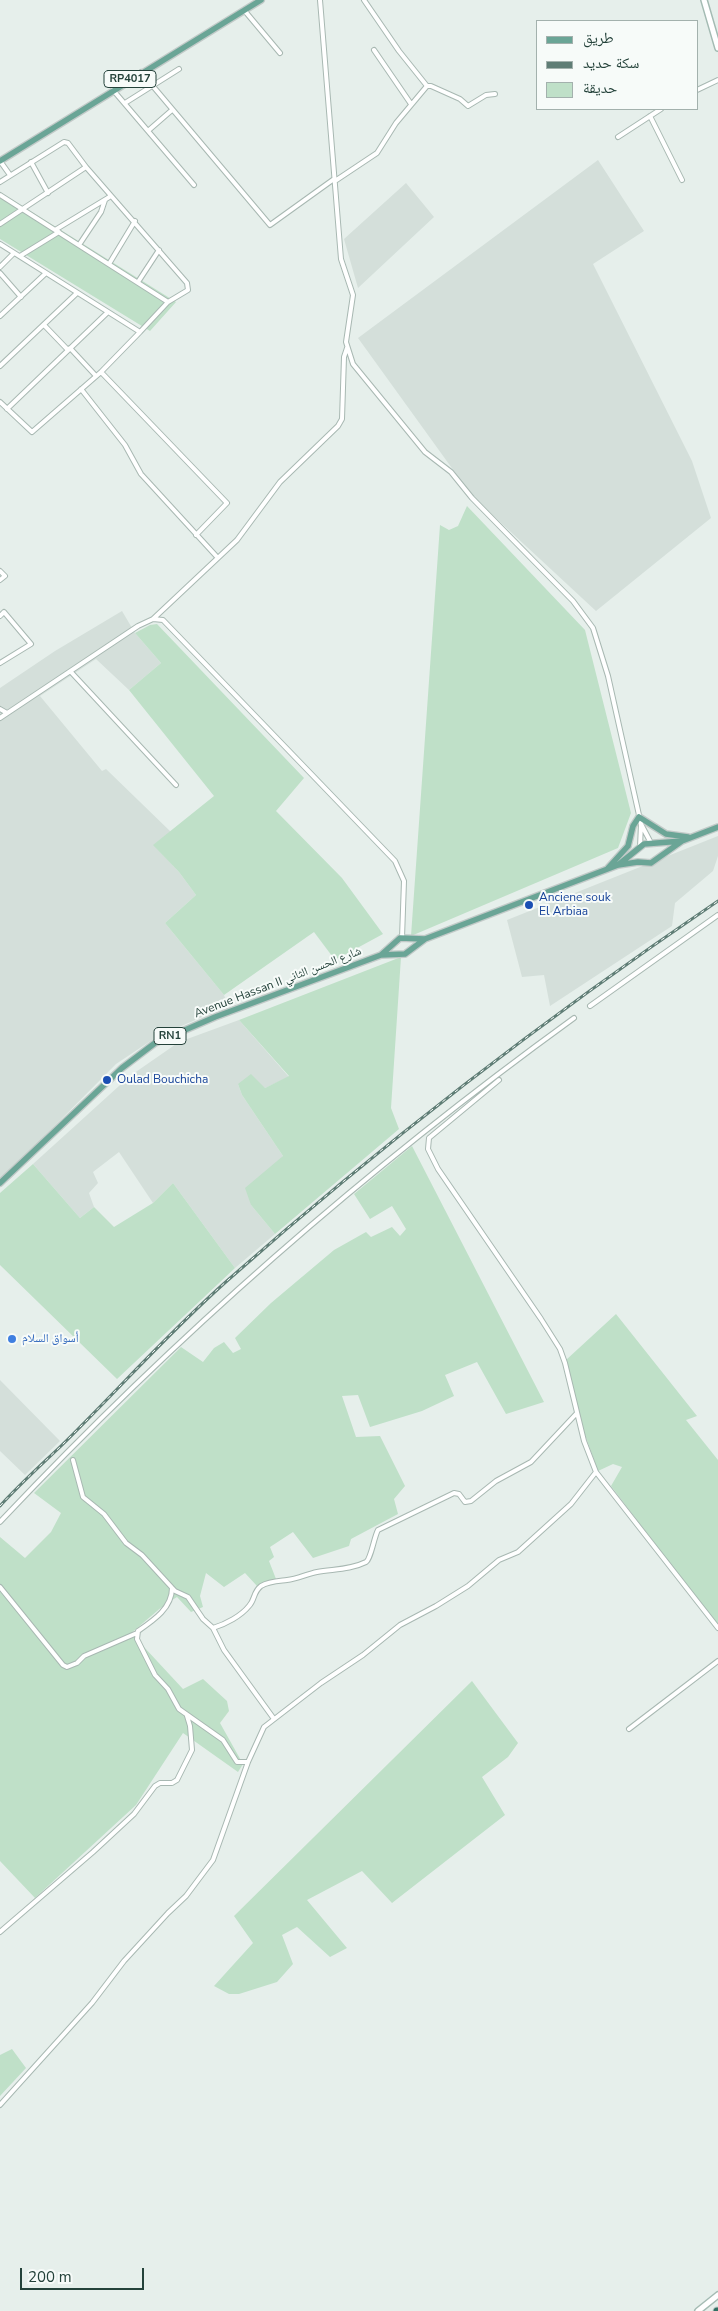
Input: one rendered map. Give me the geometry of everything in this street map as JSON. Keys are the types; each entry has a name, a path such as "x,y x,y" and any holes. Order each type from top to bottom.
{"main road":[{"name":"RP4017","path":"0,161 260,0"},
{"path":"606,870 628,846 634,823 639,817 666,834 692,837"},
{"path":"618,865 650,863 682,841 718,828"},
{"path":"425,939 405,954 398,953 394,945 398,939 425,939 606,870 618,865 646,843 682,841"},
{"path":"652,844 658,850 658,857"},
{"path":"640,848 639,856 643,862"},
{"path":"405,939 410,944 410,949"},
{"name":"Avenue Hassan II شارع الحسن الثاني","path":"381,955 394,945"},
{"name":"Avenue Hassan II شارع الحسن الثاني","path":"0,1183 122,1068 155,1043 215,1017 381,955 398,953"}],"street":[{"path":"0,718 138,626 153,619 244,532 280,482 338,426 342,419 344,358 347,348 353,296 341,259 320,0"},
{"path":"364,0 385,32 427,86 456,97 468,106 486,95 495,94"},
{"path":"704,0 718,48"},
{"path":"244,10 280,53"},
{"path":"374,50 411,104"},
{"path":"125,103 179,69"},
{"path":"141,72 270,225 376,153 411,104 427,86"},
{"path":"698,90 718,80"},
{"path":"113,90 194,185"},
{"path":"149,130 172,110"},
{"path":"618,136 659,110"},
{"path":"650,116 682,180"},
{"path":"0,182 66,142 188,285 188,290 168,302 101,372 32,432 0,402"},
{"path":"0,161 10,175"},
{"path":"31,162 48,193"},
{"path":"0,224 86,167"},
{"path":"0,195 168,302"},
{"path":"20,256 111,196"},
{"path":"79,245 101,212 105,200"},
{"path":"109,264 135,221"},
{"path":"0,244 140,332"},
{"path":"138,282 160,250"},
{"path":"0,267 14,253"},
{"path":"0,273 20,297"},
{"path":"0,316 46,273"},
{"path":"0,366 77,293"},
{"path":"7,409 108,312"},
{"path":"44,325 96,376"},
{"path":"347,348 359,372 425,452 459,480 472,498 572,601 593,628 608,676 639,817 652,844"},
{"path":"101,372 227,503 196,535"},
{"path":"81,389 125,445 141,474 218,558"},
{"path":"0,571 5,576 0,580"},
{"path":"0,616 4,612 30,644 0,663"},
{"path":"153,619 163,620 178,634 395,861 404,881 405,939"},
{"path":"71,672 176,785"},
{"path":"0,709 6,713"},
{"path":"640,848 641,824"},
{"path":"590,1006 718,915"},
{"path":"0,1522 53,1466 163,1358 277,1254 395,1155 574,1018"},
{"path":"499,1080 428,1138 428,1149 438,1169 560,1349 564,1358 584,1441 596,1472 718,1628"},
{"path":"213,1628 228,1622 247,1608 251,1603 254,1593 262,1586 277,1580 288,1580 318,1572 339,1571 366,1562 370,1558 378,1530 401,1517 454,1493 459,1494 465,1502 471,1501 496,1481 531,1462 577,1413"},
{"path":"73,1460 82,1496 104,1514 126,1543 142,1556 172,1588 179,1594 188,1597 213,1628 224,1650 274,1719"},
{"path":"0,2105 92,2003 124,1961 190,1892 214,1858 248,1762 262,1729 363,1655 400,1625 468,1586 499,1560 518,1552 571,1504 596,1472"},
{"path":"0,1587 63,1665 67,1667 77,1663 84,1656 137,1633 154,1620 168,1604 172,1597 172,1588"},
{"path":"137,1633 137,1639 155,1675 168,1689 179,1709 222,1740 237,1762 248,1762"},
{"path":"629,1729 718,1661"},
{"path":"0,1932 100,1846 134,1814 155,1786 160,1783 172,1783 177,1780 192,1750 191,1732 187,1716"},
{"path":"191,1732 196,1721"},
{"path":"698,2311 718,2295"}],"shaded area":[{"path":"598,160 644,231 593,264 692,461 711,518 596,611 472,496 358,338"},
{"path":"406,183 434,217 358,288 344,239"},
{"path":"122,611 135,633 161,663 129,690 96,659 40,696 102,771 106,769 171,832 154,845 179,872 196,895 165,923 224,995 228,1006 158,1036 116,1064 0,1181 0,688 55,651"},
{"path":"718,836 718,856 713,871 675,903 672,926 550,1006 544,975 522,977 507,920"},
{"path":"239,1020 289,1077 265,1088 238,1084 242,1095 283,1156 251,1205 275,1234 235,1268 173,1183 153,1203 119,1152 93,1172 98,1183 89,1193 94,1207 80,1218 33,1164 130,1076 179,1042"},
{"path":"0,1380 60,1441 25,1475 0,1451"}],"green space":[{"path":"0,192 176,302 150,331 0,239"},
{"path":"467,506 585,630 631,813 618,848 411,936 440,525 449,530 458,526"},
{"path":"157,624 304,778 276,811 342,878 383,934 335,960 314,932 224,995 165,923 196,895 179,872 153,845 214,796 129,690 161,663 135,633 150,625"},
{"path":"401,957 391,1108 399,1129 275,1234 251,1205 245,1188 283,1156 242,1095 238,1084 251,1074 265,1088 289,1076 239,1020"},
{"path":"412,1146 544,1402 506,1414 477,1362 445,1375 454,1396 422,1411 370,1427 358,1395 342,1396 356,1437 380,1436 405,1486 394,1499 398,1514 351,1539 349,1546 313,1558 293,1532 270,1547 274,1557 269,1561 276,1579 257,1586 245,1573 224,1587 206,1573 200,1596 203,1607 191,1612 177,1597 159,1609 131,1633 183,1689 203,1679 227,1701 229,1711 220,1723 243,1764 238,1772 183,1733 136,1805 35,1898 0,1861 0,1537 25,1558 51,1532 61,1513 34,1493 181,1347 203,1362 214,1348 224,1342 233,1353 241,1349 235,1338 271,1303 334,1250 366,1232 371,1237 392,1227 400,1236 406,1229 392,1206 370,1219 354,1194"},
{"path":"33,1164 80,1218 94,1207 114,1227 153,1203 173,1183 235,1268 117,1379 0,1265 0,1193"},
{"path":"616,1314 697,1416 686,1420 718,1460 718,1627 611,1486 622,1467 613,1464 598,1471 584,1432 566,1360"},
{"path":"472,1681 518,1743 508,1757 482,1777 505,1815 392,1903 362,1871 307,1900 347,1948 330,1957 297,1927 282,1935 293,1964 277,1982 239,1994 229,1994 214,1986 253,1943 234,1916"},
{"path":"12,2049 26,2068 0,2096 0,2055"}],"railway":[{"path":"0,1506 185,1320 228,1280 346,1179 406,1130 529,1036 718,901"}],"place":[{"name":"Anciene souk El Arbiaa","path":"529,905"},
{"name":"Oulad Bouchicha","path":"107,1080"},
{"name":"أسواق السلام","path":"12,1339"}]}
